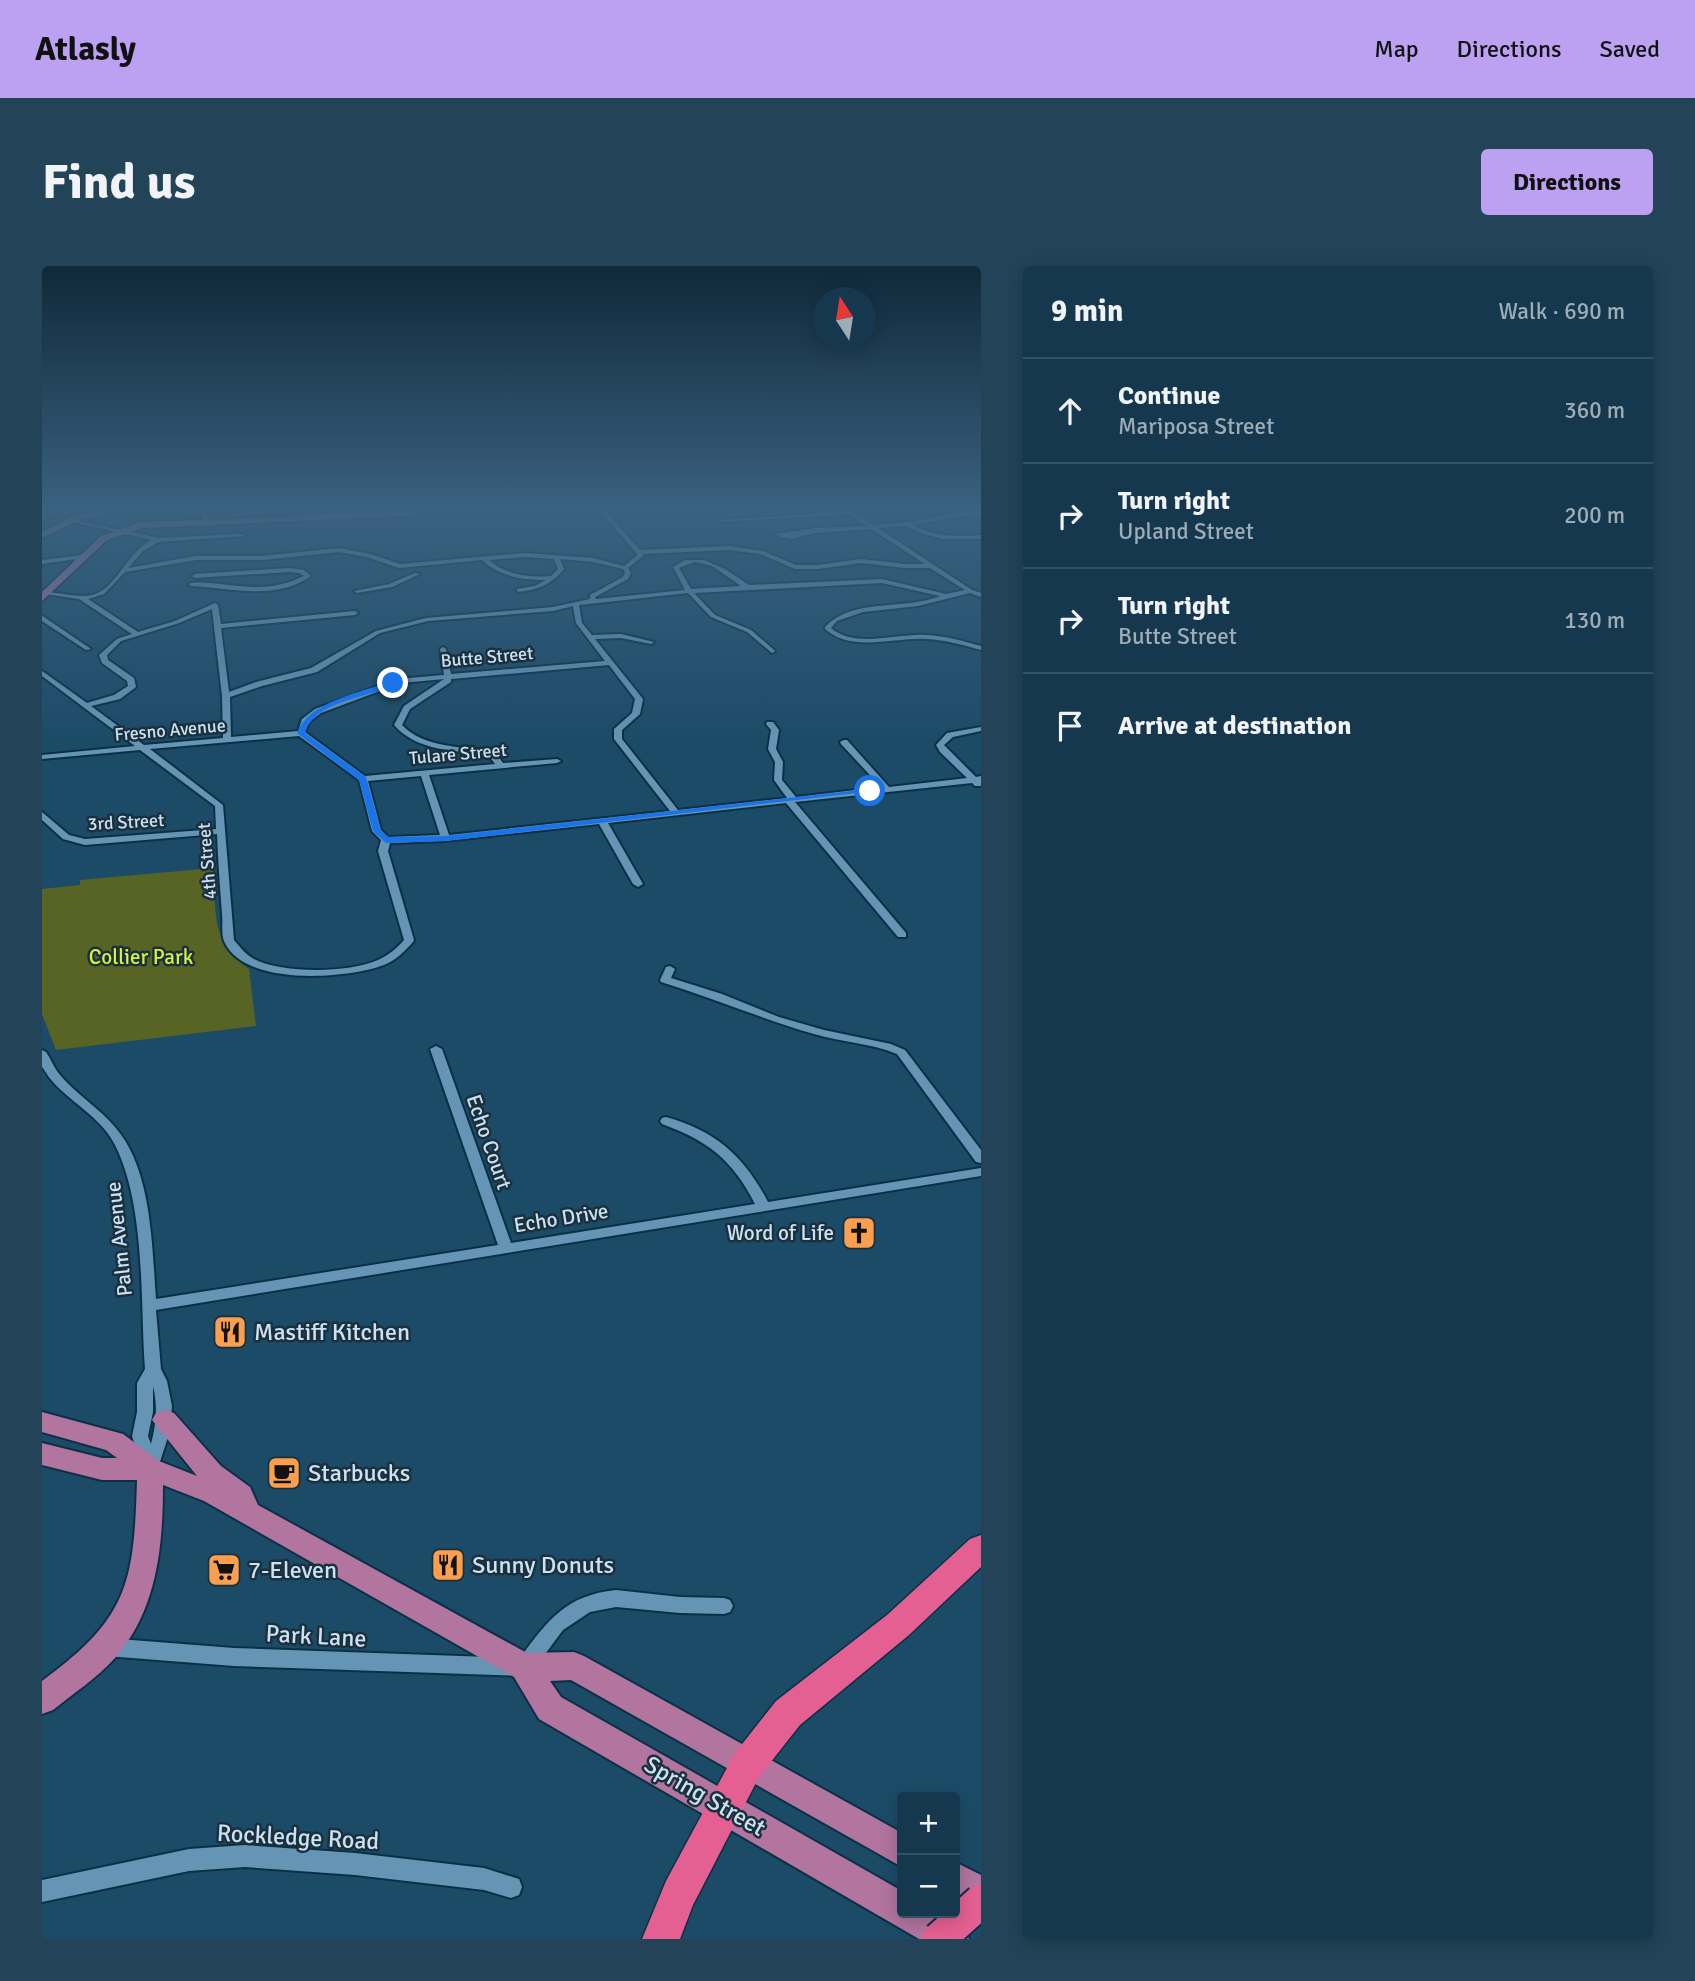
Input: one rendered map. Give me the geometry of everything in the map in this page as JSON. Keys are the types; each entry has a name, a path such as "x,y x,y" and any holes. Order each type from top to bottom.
{"highway":[{"path":"661,1939 679,1894 747,1765 788,1713 898,1625 978,1549"},
{"path":"939,1939 981,1901"}],"main road":[{"path":"45,596 57,583"},
{"path":"165,1420 212,1474 241,1495 248,1512"},
{"name":"Spring Street","path":"42,1422 114,1441 150,1469 213,1493 524,1667 550,1708 897,1907"},
{"name":"Spring Street","path":"42,1454 102,1469 150,1469"},
{"path":"42,1699 106,1647 131,1607 143,1576 148,1552 150,1469"},
{"path":"524,1667 574,1665 897,1848"},
{"path":"960,1882 981,1893"},
{"path":"917,1918 953,1939"}],"street":[{"path":"45,596 101,596 112,583"},
{"path":"188,594 191,584 271,589 296,583"},
{"path":"357,591 397,583"},
{"path":"518,590 547,583"},
{"path":"594,601 593,596 617,583"},
{"path":"685,583 713,616 749,631 772,651"},
{"path":"741,583 748,588"},
{"path":"226,696 314,670 386,629 439,617 553,609 594,601 689,591 842,583"},
{"path":"891,583 946,596"},
{"path":"957,583 981,595"},
{"path":"981,587 928,603 845,614 829,623 827,628 833,634 849,639 924,636 981,648"},
{"path":"81,597 138,634"},
{"path":"576,604 579,623 639,699 636,714 618,729 618,739 676,813"},
{"path":"87,705 117,697 130,689 131,680 105,662 103,654 107,648 119,640 177,622 215,605 226,696 227,741"},
{"path":"218,626 355,613"},
{"path":"42,618 88,649"},
{"path":"590,637 621,636 651,642"},
{"path":"443,649 449,676 444,683 407,708 398,725 409,735 433,744 492,754 501,766"},
{"name":"Butte Street","path":"301,733 309,717 331,705 400,681 610,663"},
{"name":"4th Street","path":"43,674 219,805 229,940 238,953 252,962 296,972 371,966 395,957 405,948 409,940 383,850 386,840"},
{"path":"770,724 775,730 772,749 779,762 778,780 791,800 902,934"},
{"path":"979,782 940,745 950,735 981,729"},
{"path":"301,733 363,779 377,831 386,840 445,838 887,789 979,782"},
{"name":"Fresno Avenue","path":"42,757 301,733"},
{"path":"844,742 887,789"},
{"name":"Tulare Street","path":"363,779 556,761"},
{"path":"424,773 445,838"},
{"name":"3rd Street","path":"42,815 66,837 85,842 221,831"},
{"path":"602,821 638,884"},
{"path":"670,969 665,980 718,996 775,1019 822,1033 887,1046 901,1052 981,1159"},
{"name":"Echo Court","path":"436,1049 506,1248"},
{"name":"Palm Avenue","path":"42,1054 53,1074 104,1121 120,1141 135,1175 153,1369 163,1385 165,1420 150,1469"},
{"path":"666,1121 694,1130 724,1148 744,1170 764,1207"},
{"name":"Echo Drive","path":"148,1306 981,1172"},
{"name":"Palm Avenue","path":"150,1469 139,1436 145,1412 145,1383 153,1369"},
{"path":"524,1667 556,1625 572,1611 596,1599 615,1597 682,1605 724,1606"},
{"name":"Park Lane","path":"106,1647 234,1657 524,1667"},
{"name":"Rockledge Road","path":"42,1891 189,1860 245,1856 367,1865 484,1879 511,1887"}],"green space":[{"name":"Collier Park","path":"213,868 216,912 221,936 236,958 249,969 256,1026 56,1050 42,1014 42,889 80,885 80,880"}],"place":[{"name":"Word of Life","path":"859,1233"},
{"name":"Mastiff Kitchen","path":"230,1332"},
{"name":"Starbucks","path":"284,1473"},
{"name":"Sunny Donuts","path":"448,1565"},
{"name":"7-Eleven","path":"224,1570"}],"route":[{"path":"393,683 318,710 305,721 301,729 301,733 316,746 363,779 377,831 386,840 445,838 870,791"}]}
